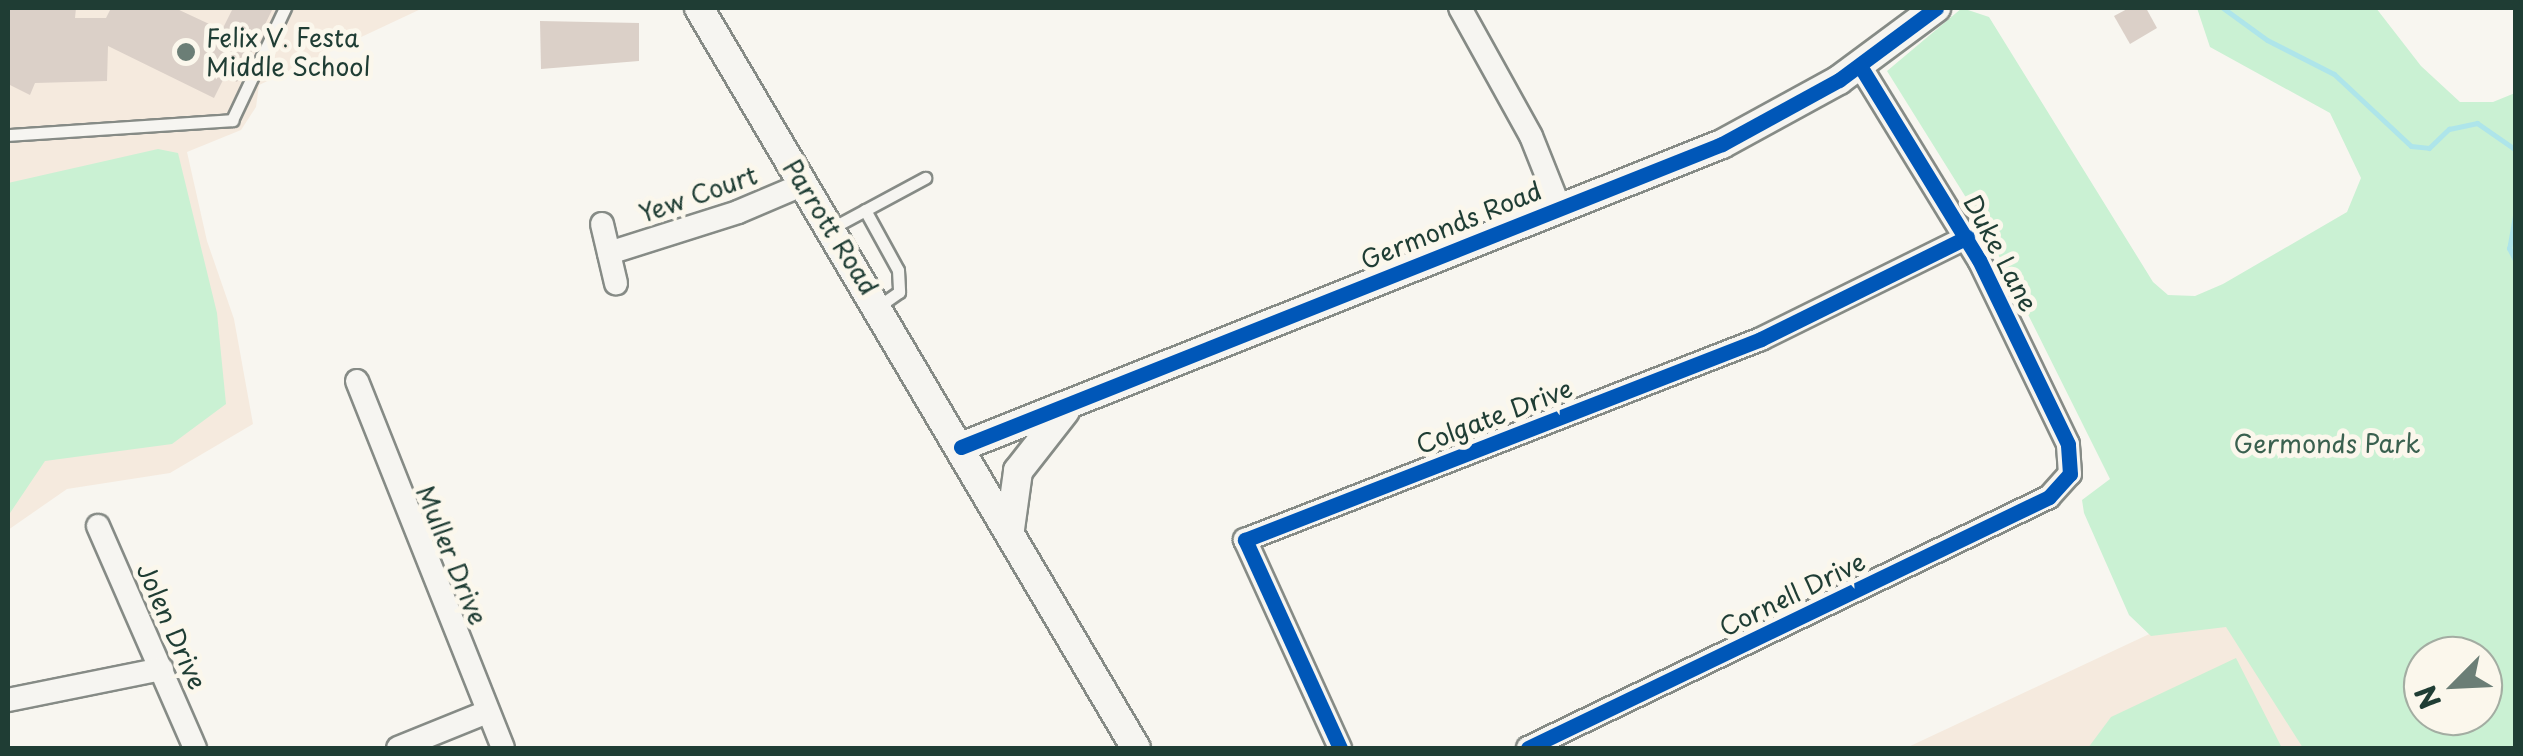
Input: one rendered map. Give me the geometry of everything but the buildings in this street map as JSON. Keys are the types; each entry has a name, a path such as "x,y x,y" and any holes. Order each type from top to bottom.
{"street":[{"name":"Parrott Road","path":"699,8 961,447"},
{"path":"1460,8 1531,136 1560,209"},
{"name":"Germonds Road","path":"961,447 1732,139 1860,66 1936,8"},
{"name":"Duke Lane","path":"1860,66 1967,237 2068,444 2070,474"},
{"name":"Yew Court","path":"609,252 738,212 804,184"},
{"path":"602,224 616,283"},
{"name":"Colgate Drive","path":"1340,748 1245,540 1761,339 1967,237"},
{"name":"Muller Drive","path":"356,381 503,748"},
{"name":"Germonds Road","path":"1012,536 1009,502 1018,471 1044,430 1082,398"},
{"path":"961,447 1136,748"},
{"name":"Cornell Drive","path":"1528,748 2049,497 2070,474"},
{"name":"Jolen Drive","path":"98,526 195,748"},
{"path":"8,700 162,669"},
{"path":"398,748 487,712"}],"lane":[{"path":"8,135 232,120 284,8"},
{"path":"832,228 925,178"},
{"path":"865,210 898,270 899,292 880,306"}],"shaded area":[{"path":"8,8 423,8 259,85 256,107 241,130 187,152 207,241 234,319 253,424 170,473 67,489 8,530"},
{"path":"2224,599 2314,748 1906,748"}],"green space":[{"name":"Germonds Park","path":"1962,8 1989,17 2153,282 2168,295 2195,296 2223,284 2347,212 2361,178 2330,113 2210,47 2197,8 2376,8 2421,66 2460,102 2493,102 2515,93 2515,748 2303,748 2226,627 2151,636 2129,615 2084,513 2082,500 2110,479 1985,228 1887,71"},
{"path":"158,149 178,153 217,313 226,404 172,444 45,461 8,516 8,183"},
{"path":"2236,658 2282,748 2088,748 2111,717"}],"waterway":[{"path":"2223,8 2267,40 2334,74 2411,146 2429,148 2449,129 2477,123 2516,150"},
{"path":"2516,210 2509,248 2516,262"}],"cycle path":[{"path":"961,447 1722,144 1839,80 1936,8"},
{"path":"1528,748 2049,497 2070,474 2068,444 1979,260 1860,66"},
{"path":"1340,748 1245,540 1761,339 1967,237"}],"place":[{"name":"Felix V. Festa Middle School","path":"186,52"}]}
